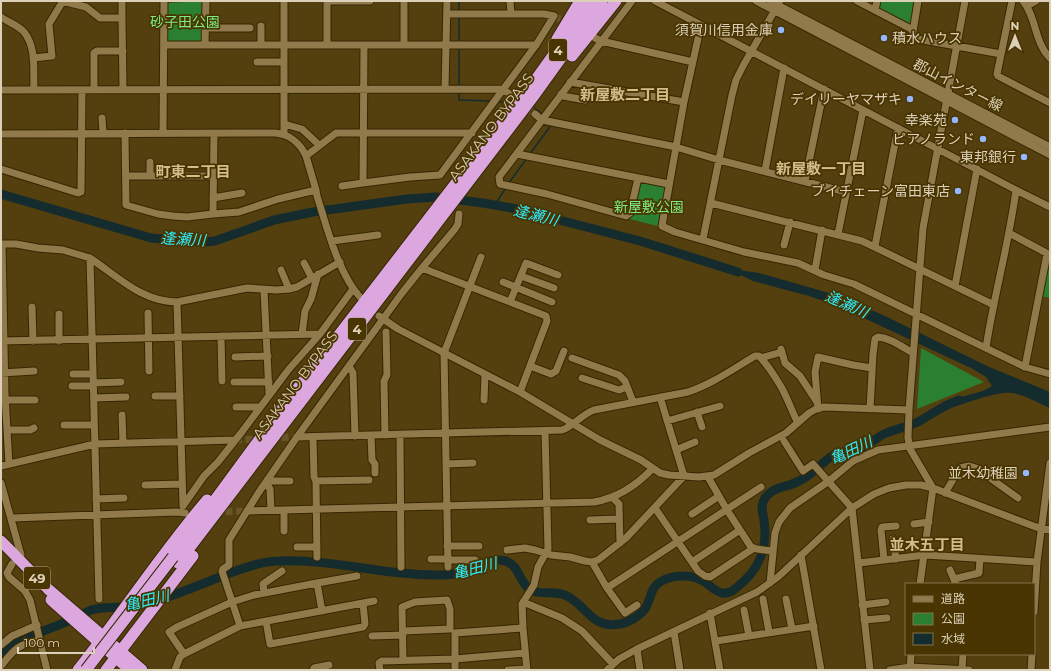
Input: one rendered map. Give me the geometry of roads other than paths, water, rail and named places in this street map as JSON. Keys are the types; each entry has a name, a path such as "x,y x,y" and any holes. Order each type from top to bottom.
{"highway":[{"path":"522,97 530,80 580,1"},
{"name":"ASAKANO BYPASS","path":"86,670 269,445 440,213 592,1"},
{"name":"ASAKANO BYPASS","path":"522,97 602,1"},
{"path":"522,97 547,86 616,1"},
{"name":"ASAKANO BYPASS","path":"95,670 176,560 284,406 440,213"},
{"path":"78,670 188,523 284,406"},
{"path":"106,670 228,510 260,463 269,445"},
{"name":"49","path":"1,541 16,562"},
{"name":"49","path":"1,552 48,588 70,614 101,640 118,654 142,670"},
{"name":"49","path":"118,654 130,670"}],"street":[{"path":"33,58 52,56 50,24 62,1 81,3 100,18 122,18"},
{"path":"122,1 123,89"},
{"path":"163,133 164,1"},
{"path":"205,45 206,1"},
{"path":"284,1 284,134"},
{"path":"327,45 327,1 370,1"},
{"path":"404,1 404,45"},
{"path":"445,89 447,1"},
{"path":"510,1 511,14"},
{"path":"632,1 598,39 570,82 499,177 500,184 554,195 625,216 629,215 630,213 638,178"},
{"path":"655,1 1050,207"},
{"path":"703,239 736,80 778,6 756,1"},
{"name":"郡山インター線","path":"770,1 947,97 1050,147"},
{"path":"857,1 913,30"},
{"path":"875,10 877,1"},
{"path":"918,1 912,38 1001,54"},
{"path":"920,583 933,488 910,449 908,442 913,353 925,211 965,1"},
{"path":"1012,1 998,76 1050,103"},
{"path":"1036,1 1025,3 1041,46 1050,58"},
{"path":"342,186 410,177 440,175 536,45 554,16 548,14 447,14"},
{"path":"1,17 23,31 32,48 34,90"},
{"path":"701,25 684,102 662,226 674,232 703,239 744,252 798,263 854,284 1025,367 1050,374"},
{"path":"261,26 261,45"},
{"path":"205,28 250,28"},
{"path":"598,39 693,62"},
{"path":"164,45 536,45"},
{"path":"363,183 364,45"},
{"path":"94,90 94,53 97,51 123,51"},
{"path":"257,62 284,62"},
{"path":"765,171 784,68"},
{"path":"570,82 684,102"},
{"path":"1,90 503,89 522,97"},
{"path":"805,181 824,89"},
{"path":"1,169 82,192 82,90"},
{"path":"561,94 563,96 585,100"},
{"path":"947,97 1050,155"},
{"path":"838,234 863,110"},
{"path":"535,114 542,120 676,147 719,160 846,192"},
{"path":"102,118 103,133"},
{"path":"284,124 302,129 319,145"},
{"path":"875,246 898,128"},
{"path":"125,133 126,205 158,214 186,217 239,212 278,198 317,193"},
{"path":"214,133 214,214"},
{"path":"306,156 336,133 472,133"},
{"path":"1,134 284,134 299,144 306,156 326,223 340,262 353,289 360,297"},
{"path":"517,154 669,184"},
{"path":"150,162 150,176"},
{"path":"955,286 977,169"},
{"path":"126,176 213,176"},
{"path":"986,348 1016,190"},
{"path":"213,198 242,193"},
{"path":"711,203 862,240 920,270 994,305"},
{"path":"240,626 222,570 229,565 229,540 296,437 376,330 381,318 455,229 458,224 459,214"},
{"path":"784,244 790,222"},
{"path":"814,270 822,230"},
{"path":"1009,233 1049,255 1025,367"},
{"path":"332,240 378,235"},
{"path":"9,464 6,400 3,386 2,244 16,244 63,250 90,258 125,284 138,291 149,296 177,302 247,288 264,290 289,289 340,262"},
{"path":"448,562 444,353 480,257"},
{"path":"90,258 99,599"},
{"path":"302,334 306,308 311,299 318,278 304,263"},
{"path":"510,302 526,263 558,275"},
{"path":"422,268 546,316 547,321 520,392"},
{"path":"280,270 289,289"},
{"path":"521,276 554,288"},
{"path":"503,282 552,302"},
{"path":"177,512 183,506 204,476 218,462 269,394 320,334 353,289"},
{"path":"264,290 269,394"},
{"path":"177,302 183,506"},
{"path":"32,307 32,341"},
{"path":"148,313 149,371"},
{"path":"59,314 59,341"},
{"path":"381,318 398,329 520,392 600,440 642,460 660,473 669,475 714,476 749,453 786,433 817,405 815,372 818,357 872,368"},
{"path":"376,330 378,332 386,332 396,331 398,329"},
{"path":"385,435 384,381 387,375 386,332"},
{"path":"2,341 59,341 320,334"},
{"path":"221,336 222,381"},
{"path":"870,408 875,339 878,337 892,341 913,353"},
{"path":"530,366 551,374 556,371 564,350"},
{"path":"761,358 782,351 785,363 800,376 817,405 824,407 870,408 909,414"},
{"path":"235,357 268,356"},
{"path":"296,437 562,430 591,411 688,392 699,388 714,381 755,356 759,356 761,358 780,385 798,423"},
{"path":"572,358 619,375 625,381 633,402"},
{"path":"349,366 353,373 355,436"},
{"path":"3,373 34,371"},
{"path":"73,374 93,374"},
{"path":"484,400 485,374"},
{"path":"582,378 619,390 628,387"},
{"path":"72,386 121,382"},
{"path":"234,382 269,382"},
{"path":"155,396 180,396"},
{"path":"94,398 126,397"},
{"path":"660,397 684,476"},
{"path":"6,400 35,400"},
{"path":"667,421 720,406"},
{"path":"236,407 260,407"},
{"path":"697,412 702,427"},
{"path":"122,415 123,443"},
{"path":"64,426 94,425"},
{"path":"770,583 772,551 775,533 779,522 790,508 853,461 878,450 908,442 1050,427"},
{"path":"7,430 30,430 34,428"},
{"path":"508,670 527,670 523,628 523,602 534,585 538,567 548,549 545,431"},
{"path":"400,435 402,507 401,566"},
{"path":"371,436 372,460 375,464 375,473"},
{"path":"313,437 314,477 316,481 317,557"},
{"path":"1,466 95,444 235,440"},
{"path":"784,441 803,471 813,464 852,508 870,670"},
{"path":"676,450 696,442"},
{"path":"446,464 474,463"},
{"path":"1035,595 1037,562 1050,463"},
{"path":"945,493 960,468 969,466 976,468 1018,498"},
{"path":"248,510 594,502 618,495 643,479 653,468"},
{"path":"507,550 525,548 546,554 566,556 592,562 602,558 620,543 655,508 684,476"},
{"path":"708,477 727,510 751,546 756,549 772,551"},
{"path":"316,481 368,480"},
{"path":"267,481 290,481"},
{"path":"267,481 270,489 271,510"},
{"path":"1,483 12,518 21,555 7,573 9,577 25,591 30,600 47,670"},
{"path":"145,485 182,484"},
{"path":"607,670 613,664 637,649 757,592 770,583 852,508 874,494 890,488 914,485 933,488 1041,529 1050,530"},
{"path":"608,588 761,487"},
{"path":"692,514 719,496"},
{"path":"612,497 619,504 620,543"},
{"path":"96,499 124,498"},
{"path":"655,508 679,541 698,571 705,576 710,577 756,549"},
{"path":"284,510 284,531"},
{"path":"12,518 177,512 185,514"},
{"path":"590,520 619,519"},
{"path":"914,524 929,522"},
{"path":"884,560 882,527 896,526"},
{"path":"692,562 740,530"},
{"path":"894,539 896,558"},
{"path":"297,546 317,547"},
{"path":"447,546 479,546"},
{"path":"801,555 821,670"},
{"path":"859,563 925,555 1037,562"},
{"path":"431,559 448,562 475,560"},
{"path":"950,570 955,581 979,572 980,559"},
{"path":"592,562 625,613 637,605"},
{"path":"264,592 263,584 282,571"},
{"path":"184,654 169,632 232,602 264,592 357,576"},
{"path":"317,583 322,611"},
{"path":"786,599 792,629"},
{"path":"403,660 402,607 415,602 446,600 450,609 455,670"},
{"path":"763,600 769,632"},
{"path":"176,670 180,657 184,654 240,626 374,601"},
{"path":"523,602 562,618 582,631 613,664"},
{"path":"862,605 886,602"},
{"path":"266,621 270,644 363,627 365,624 363,603"},
{"path":"744,610 749,636"},
{"path":"710,613 720,670"},
{"path":"864,620 887,618"},
{"path":"1,645 12,636 37,625"},
{"path":"716,641 814,626"},
{"path":"372,636 403,633 523,628"},
{"path":"674,632 680,670"},
{"path":"1,666 12,651 22,644 40,638"},
{"path":"637,649 640,670"},
{"path":"380,670 379,663 382,661 455,659 525,653"},
{"path":"910,668 911,655"},
{"path":"962,670 963,655"},
{"path":"1031,670 1032,655"},
{"path":"313,670 314,668 329,665"},
{"path":"890,670 910,668 969,670"}],"water":[{"path":"726,268 759,273 829,293 881,314 987,366 1050,392 1050,408 1022,395 1012,393 991,395 953,407 942,402 983,391 992,386 986,377 973,369 838,306 809,296 753,281"}],"waterway":[{"path":"459,1 459,11"},
{"path":"459,17 459,43"},
{"path":"459,47 459,87"},
{"path":"459,91 459,100 492,101"},
{"path":"498,102 512,102"},
{"path":"531,106 544,115"},
{"path":"529,155 552,124"},
{"path":"508,184 527,158"},
{"path":"495,205 505,189"},
{"name":"逢瀬川","path":"1,194 151,238 204,242 215,241 274,220 313,212 407,199 436,197 517,209 640,241 738,272"},
{"name":"亀田川","path":"1,657 17,642 91,610 148,603 182,592 230,573 261,563 274,561 320,562 400,573 450,575 460,573 490,561 500,560 513,565 525,585 532,591 557,593 567,596 580,605 590,616 602,623 610,625 626,622 634,619 643,612 647,606 654,587 665,579 677,576 688,576 700,579 715,590 722,593 728,593 733,590 751,574 760,558 765,540 762,505 767,495 775,490 804,479 836,454 862,448 884,434 918,422 943,407 959,400"}],"tunnel":[{"path":"554,16 570,24"},
{"path":"511,95 535,114"},
{"path":"271,438 297,437"},
{"path":"235,440 261,439"},
{"path":"215,512 247,511"}],"place":[{"name":"須賀川信用金庫","path":"781,30"},
{"name":"積水ハウス","path":"884,38"},
{"name":"デイリーヤマザキ","path":"910,99"},
{"name":"幸楽苑","path":"955,120"},
{"name":"ピアノランド","path":"983,139"},
{"name":"東邦銀行","path":"1024,157"},
{"name":"ブイチェーン富田東店","path":"958,191"},
{"name":"並木幼稚園","path":"1026,473"}],"district":[{"name":"新屋敷二丁目","path":"625,94"},
{"name":"新屋敷一丁目","path":"821,168"},
{"name":"町東二丁目","path":"193,171"},
{"name":"並木五丁目","path":"927,544"}],"park label":[{"name":"砂子田公園","path":"185,22"},
{"name":"新屋敷公園","path":"649,207"}]}
